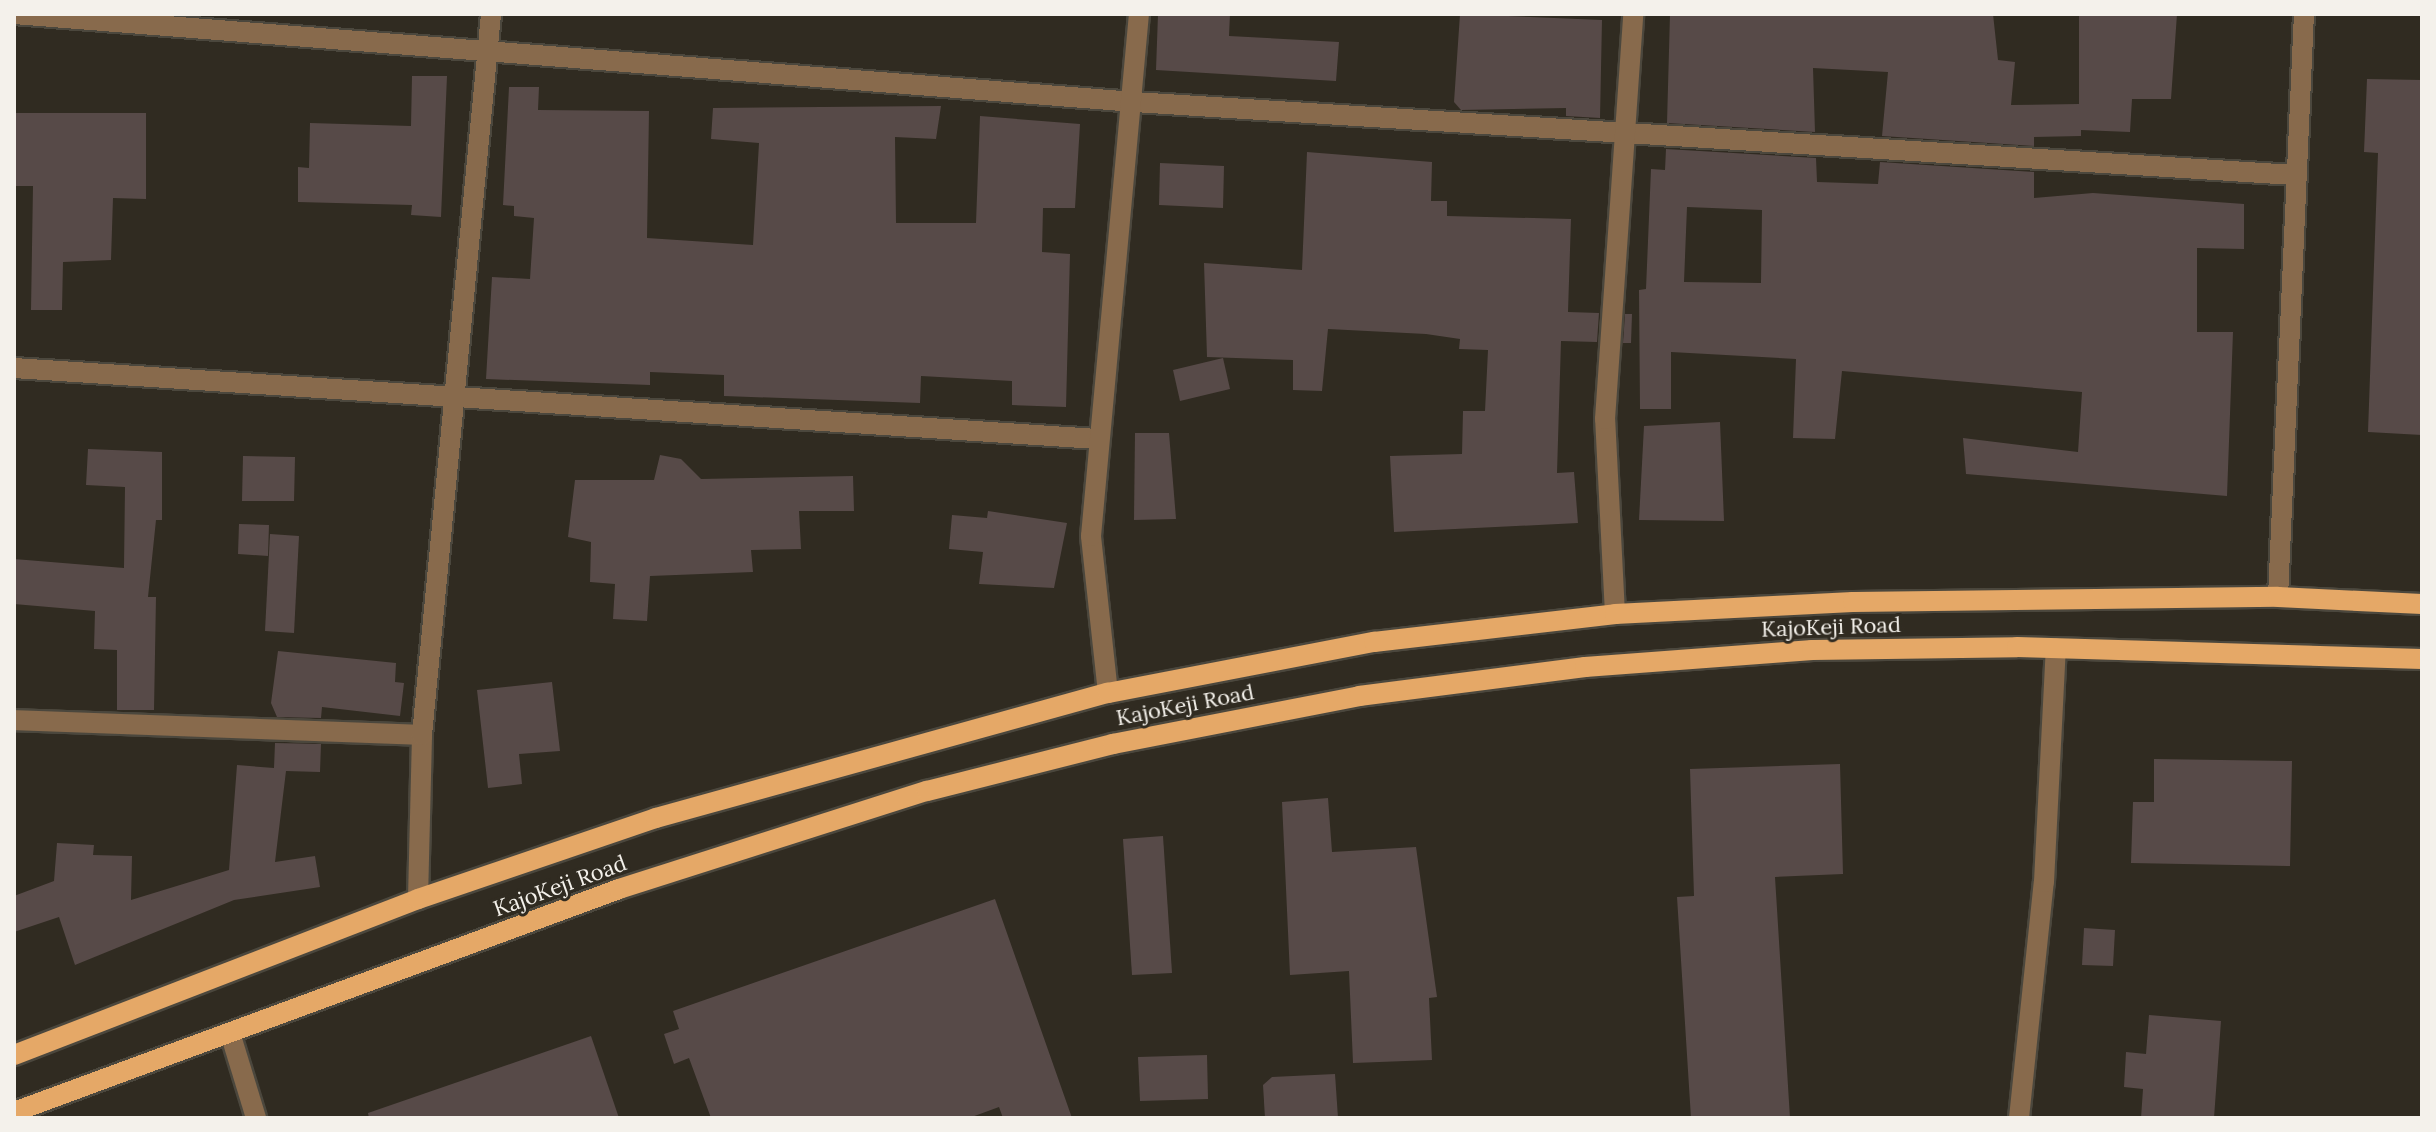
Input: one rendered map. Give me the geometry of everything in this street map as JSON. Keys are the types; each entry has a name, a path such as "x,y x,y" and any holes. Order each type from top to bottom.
{"main road":[{"name":"KajoKeji Road","path":"14,1055 418,899 914,741 1108,693 1374,642 1615,614 1853,602 2278,597 2422,604"},
{"name":"KajoKeji Road","path":"14,1112 231,1036 619,889 927,791 1113,744 1359,696 1585,667 1812,650 2056,648 2422,659"}],"street":[{"path":"14,14 487,54 1134,102 2293,175"},
{"path":"418,899 422,735 451,401 491,14"},
{"path":"1108,693 1091,536 1098,439 1134,102 1139,14"},
{"path":"1615,614 1605,419 1622,134 1633,14"},
{"path":"2278,597 2293,175 2304,14"},
{"path":"14,368 451,401 1098,439"},
{"path":"2019,1118 2044,882 2056,648"},
{"path":"14,720 422,735"},
{"path":"231,1036 256,1118"}],"building":[{"path":"1158,14 1230,14 1229,36 1339,42 1336,81 1156,70"},
{"path":"1460,14 1602,20 1600,118 1566,116 1566,108 1461,110 1454,102"},
{"path":"1670,14 1993,14 1998,60 2015,62 2011,105 2079,104 2079,14 2177,14 2171,99 2132,99 2130,132 2081,130 2081,136 2034,137 2034,146 1882,136 1888,72 1813,68 1815,132 1667,123"},
{"path":"412,76 447,76 441,217 411,215 412,205 298,202 298,167 309,168 310,123 411,126"},
{"path":"2367,79 2422,80 2422,435 2368,432 2378,153 2364,152"},
{"path":"509,87 539,87 538,110 649,111 647,238 753,245 759,143 711,139 713,108 941,106 936,139 895,137 896,223 976,223 980,116 1080,124 1075,208 1043,208 1042,252 1070,254 1066,407 1012,405 1012,381 921,376 920,403 724,396 724,375 650,372 650,385 486,379 492,277 530,279 534,218 514,216 514,206 503,205"},
{"path":"14,113 146,113 146,199 113,198 111,260 63,262 62,310 31,310 33,186 14,186"},
{"path":"1666,149 1816,158 1817,182 1878,184 1880,162 2034,172 2034,198 2093,193 2244,204 2244,249 2197,248 2197,332 2233,332 2227,496 1966,474 1963,438 2078,452 2082,392 1842,371 1835,439 1793,438 1796,359 1671,352 1671,409 1640,409 1639,290 1646,289 1651,169 1665,170","holes":["1687,207 1762,210 1761,283 1684,282"]},
{"path":"1307,152 1432,162 1431,201 1447,201 1447,216 1571,219 1568,312 1599,313 1597,342 1561,341 1557,473 1574,472 1578,523 1394,532 1390,456 1462,454 1463,411 1485,411 1488,350 1459,349 1460,339 1426,334 1328,329 1322,391 1293,390 1293,360 1207,357 1204,263 1302,270"},
{"path":"1160,163 1224,166 1223,208 1159,205"},
{"path":"1625,314 1632,314 1631,343 1623,343"},
{"path":"1223,358 1230,389 1180,401 1173,370"},
{"path":"1720,422 1724,521 1639,520 1644,426"},
{"path":"1135,433 1169,433 1176,519 1134,520"},
{"path":"88,449 162,452 162,520 156,520 148,597 156,597 154,710 117,710 117,650 94,649 95,611 14,604 14,559 124,568 125,487 86,485"},
{"path":"660,455 681,459 701,479 853,476 854,511 799,511 801,549 751,550 753,572 650,576 647,621 613,619 615,584 590,582 591,542 568,537 575,480 654,480"},
{"path":"243,456 295,457 294,501 242,501"},
{"path":"988,511 1067,523 1054,588 979,584 983,552 949,549 952,515 987,518"},
{"path":"239,524 269,525 268,556 238,554"},
{"path":"270,534 299,536 294,633 265,631"},
{"path":"278,651 396,663 395,682 404,683 400,716 322,707 321,718 277,717 271,703"},
{"path":"552,682 560,751 519,754 522,784 488,788 477,690"},
{"path":"275,743 321,744 320,772 286,771 275,862 315,856 320,887 234,900 75,965 59,917 14,932 14,896 54,881 57,843 94,845 93,855 132,856 131,900 229,870 237,765 274,768"},
{"path":"2154,759 2292,761 2290,866 2131,863 2133,802 2154,802"},
{"path":"1840,764 1843,874 1775,877 1790,1118 1691,1118 1677,897 1694,896 1690,769"},
{"path":"1328,798 1332,852 1416,847 1437,997 1429,998 1432,1060 1353,1063 1349,971 1290,975 1282,802"},
{"path":"1163,836 1172,973 1132,975 1123,839"},
{"path":"995,899 1072,1118 1003,1118 999,1107 969,1118 711,1118 689,1058 674,1064 664,1034 679,1029 673,1011"},
{"path":"2084,928 2115,930 2113,966 2082,965"},
{"path":"2149,1015 2221,1021 2214,1118 2141,1118 2143,1089 2124,1087 2126,1052 2146,1054"},
{"path":"591,1036 619,1118 369,1118 368,1113"},
{"path":"1207,1055 1208,1099 1140,1101 1138,1057"},
{"path":"1335,1074 1338,1118 1265,1118 1263,1085 1272,1077"}]}
